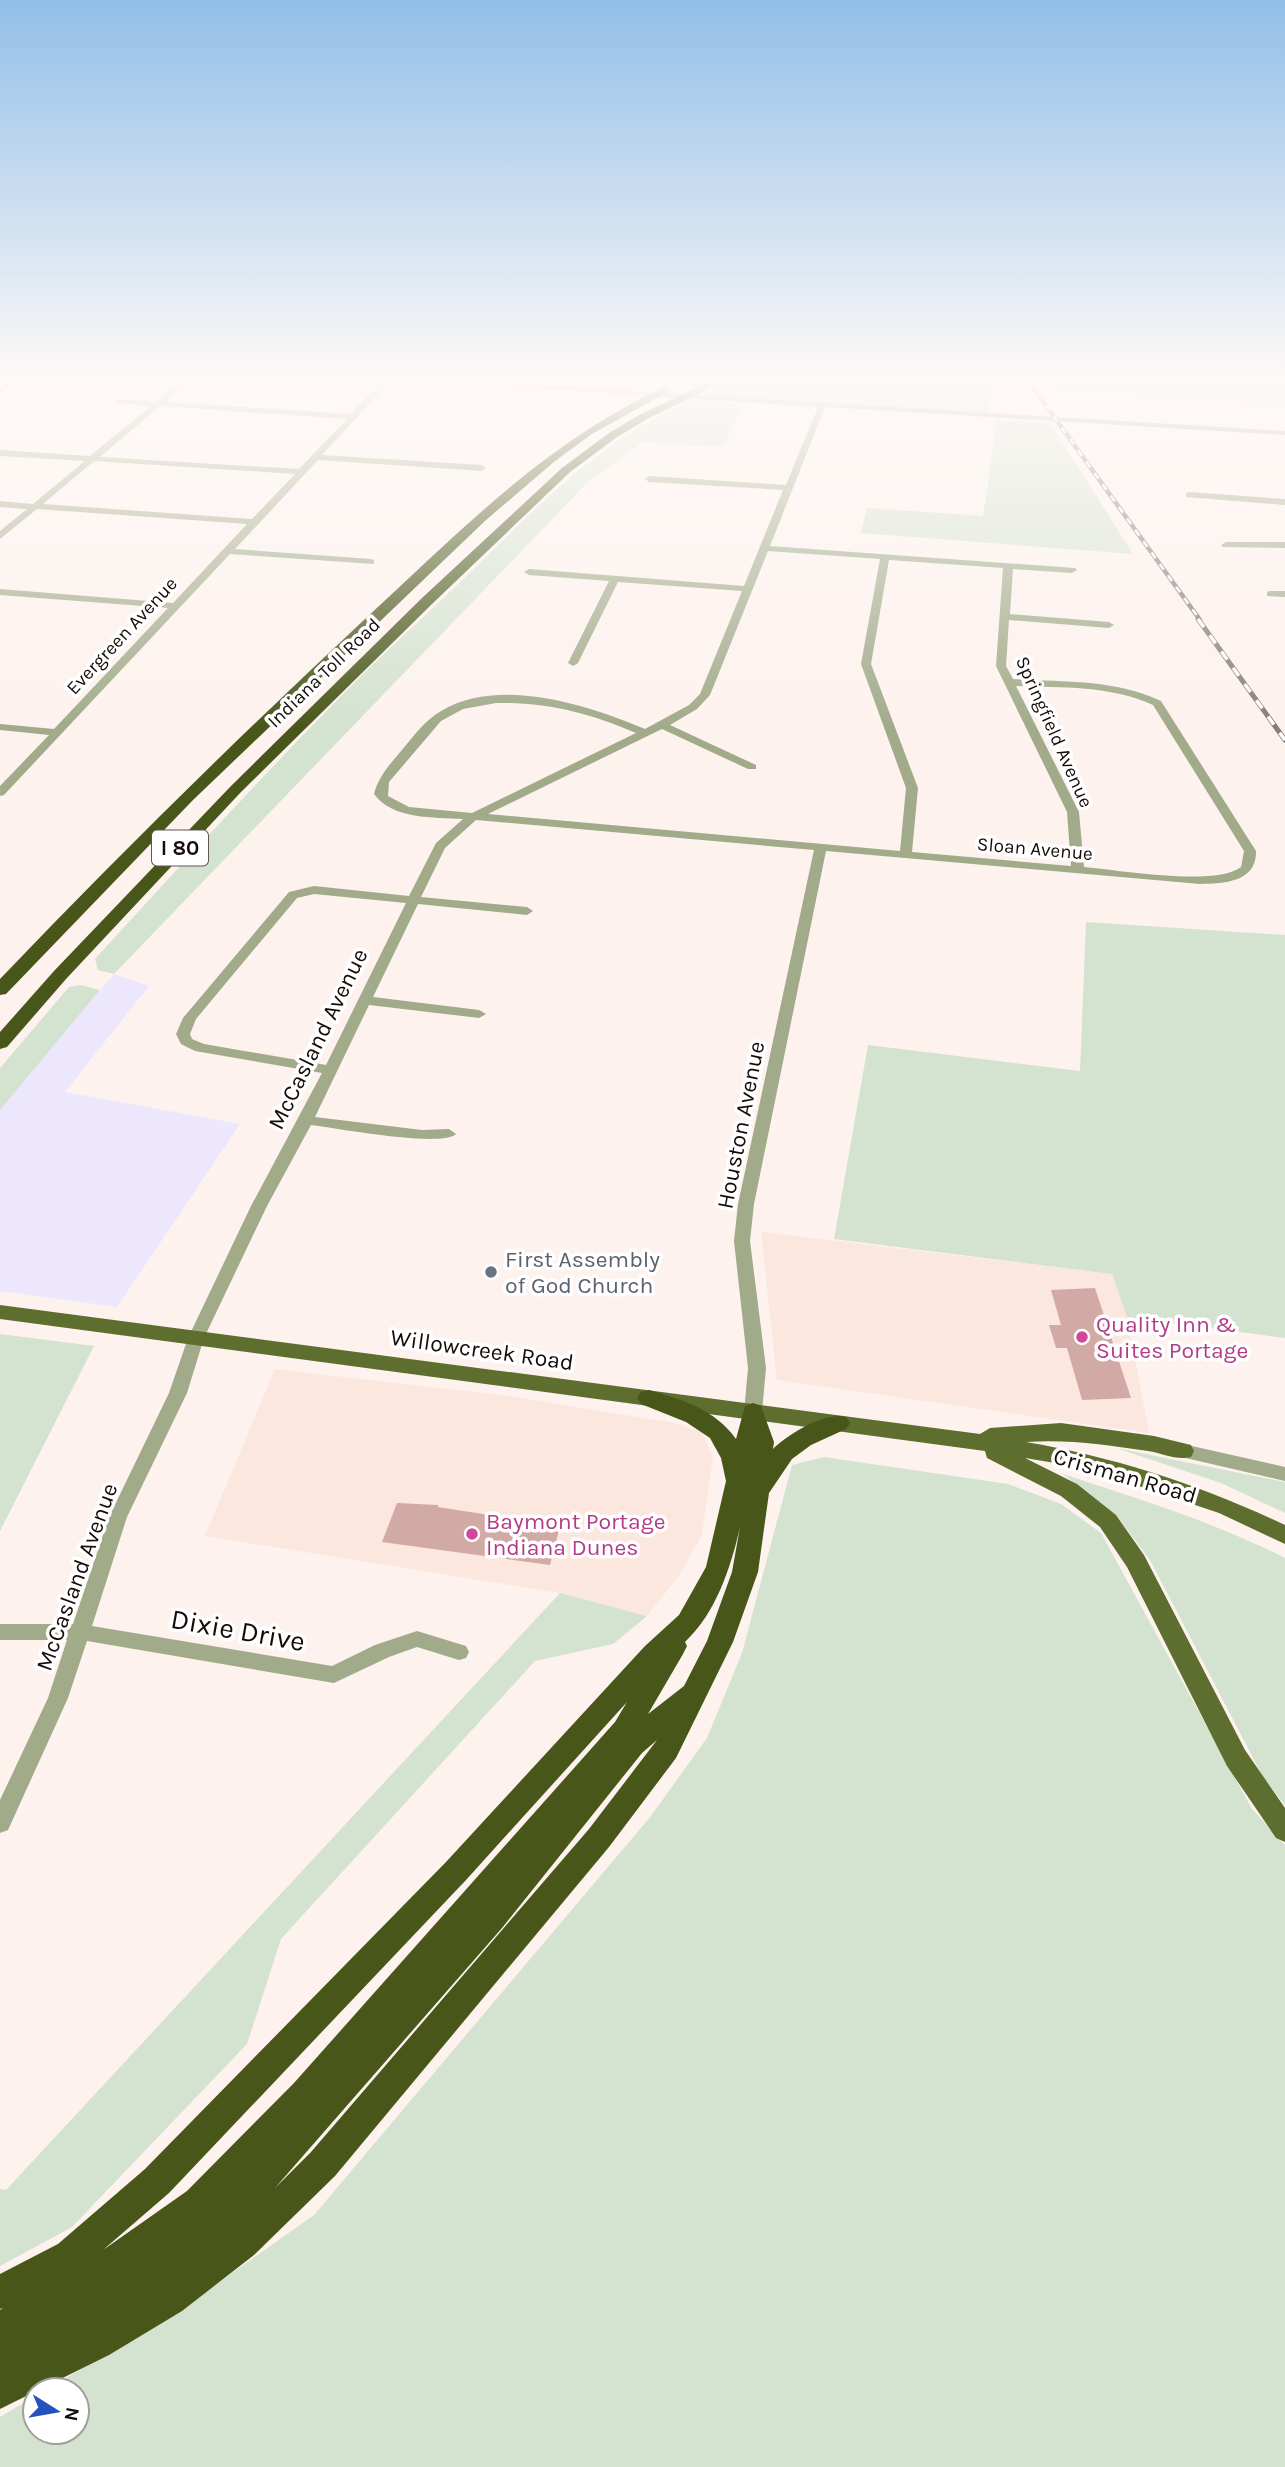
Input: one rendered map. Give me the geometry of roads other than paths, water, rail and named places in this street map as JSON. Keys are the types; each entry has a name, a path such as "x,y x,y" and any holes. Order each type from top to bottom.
{"highway":[{"name":"Indiana Toll Road","path":"0,990 202,782 507,497"},
{"name":"Indiana Toll Road","path":"0,1043 60,975 236,789 346,679 537,497"},
{"path":"0,2391 97,2343 170,2299 242,2243 323,2164 599,1838 666,1750 720,1642 745,1572 746,1496 729,1446 720,1433 700,1418 649,1398"},
{"path":"0,2329 123,2257 199,2203 285,2114 625,1730 718,1568 746,1496 762,1442 753,1412"},
{"path":"746,1496 786,1449 804,1437 838,1423"},
{"path":"0,2292 69,2256 157,2181 456,1871 654,1654 688,1623"},
{"path":"0,2362 147,2278 237,2206 492,1918 632,1745 696,1690"}],"main road":[{"name":"Willowcreek Road","path":"0,1312 958,1438"},
{"path":"958,1438 1061,1431 1154,1444 1183,1451"},
{"path":"958,1438 1006,1456 1069,1490 1108,1521 1136,1561 1236,1758 1285,1830"},
{"name":"Crisman Road","path":"958,1438 1086,1460 1227,1507 1285,1535"}],"street":[{"path":"0,536 46,497"},
{"name":"Evergreen Avenue","path":"0,793 278,497"},
{"name":"McCasland Avenue","path":"0,1823 58,1698 118,1517 178,1393 196,1338 259,1206 306,1120 440,846 473,817 645,733 693,707 705,695 785,497"},
{"path":"1218,497 1285,502"},
{"path":"0,504 254,522"},
{"path":"1226,545 1285,545"},
{"path":"764,548 1072,570"},
{"path":"227,551 370,562"},
{"path":"886,557 866,664 912,788 913,804 906,856"},
{"name":"Springfield Avenue","path":"1008,565 1001,666 1073,812 1078,871"},
{"path":"529,572 749,589"},
{"path":"573,663 615,579"},
{"path":"0,592 174,606"},
{"path":"1270,594 1285,594"},
{"path":"1004,617 1108,625"},
{"name":"Sloan Avenue","path":"645,733 587,710 538,702 490,700 467,704 445,713 383,781 380,794 389,803 406,810 1078,871 1210,881 1241,873 1249,866 1252,859 1250,851 1157,703 1147,697 1121,690 1008,682"},
{"path":"662,724 752,767"},
{"path":"0,727 56,732"},
{"name":"Houston Avenue","path":"753,1412 757,1368 742,1241 746,1204 820,849"},
{"path":"330,1070 200,1048 186,1041 183,1034 185,1027 293,895 314,890 527,911"},
{"path":"363,1000 479,1014"},
{"path":"306,1120 422,1135 449,1134"},
{"path":"1183,1451 1285,1474"},
{"name":"Dixie Drive","path":"0,1632 80,1632 334,1675 382,1651 417,1639 459,1652"}],"railway":[{"path":"1112,497 1200,620"},
{"path":"1198,619 1285,740"}],"place":[{"name":"First Assembly of God Church","path":"491,1272"},
{"name":"Quality Inn & Suites Portage","path":"1082,1337"},
{"name":"Baymont Portage Indiana Dunes","path":"472,1534"}]}
